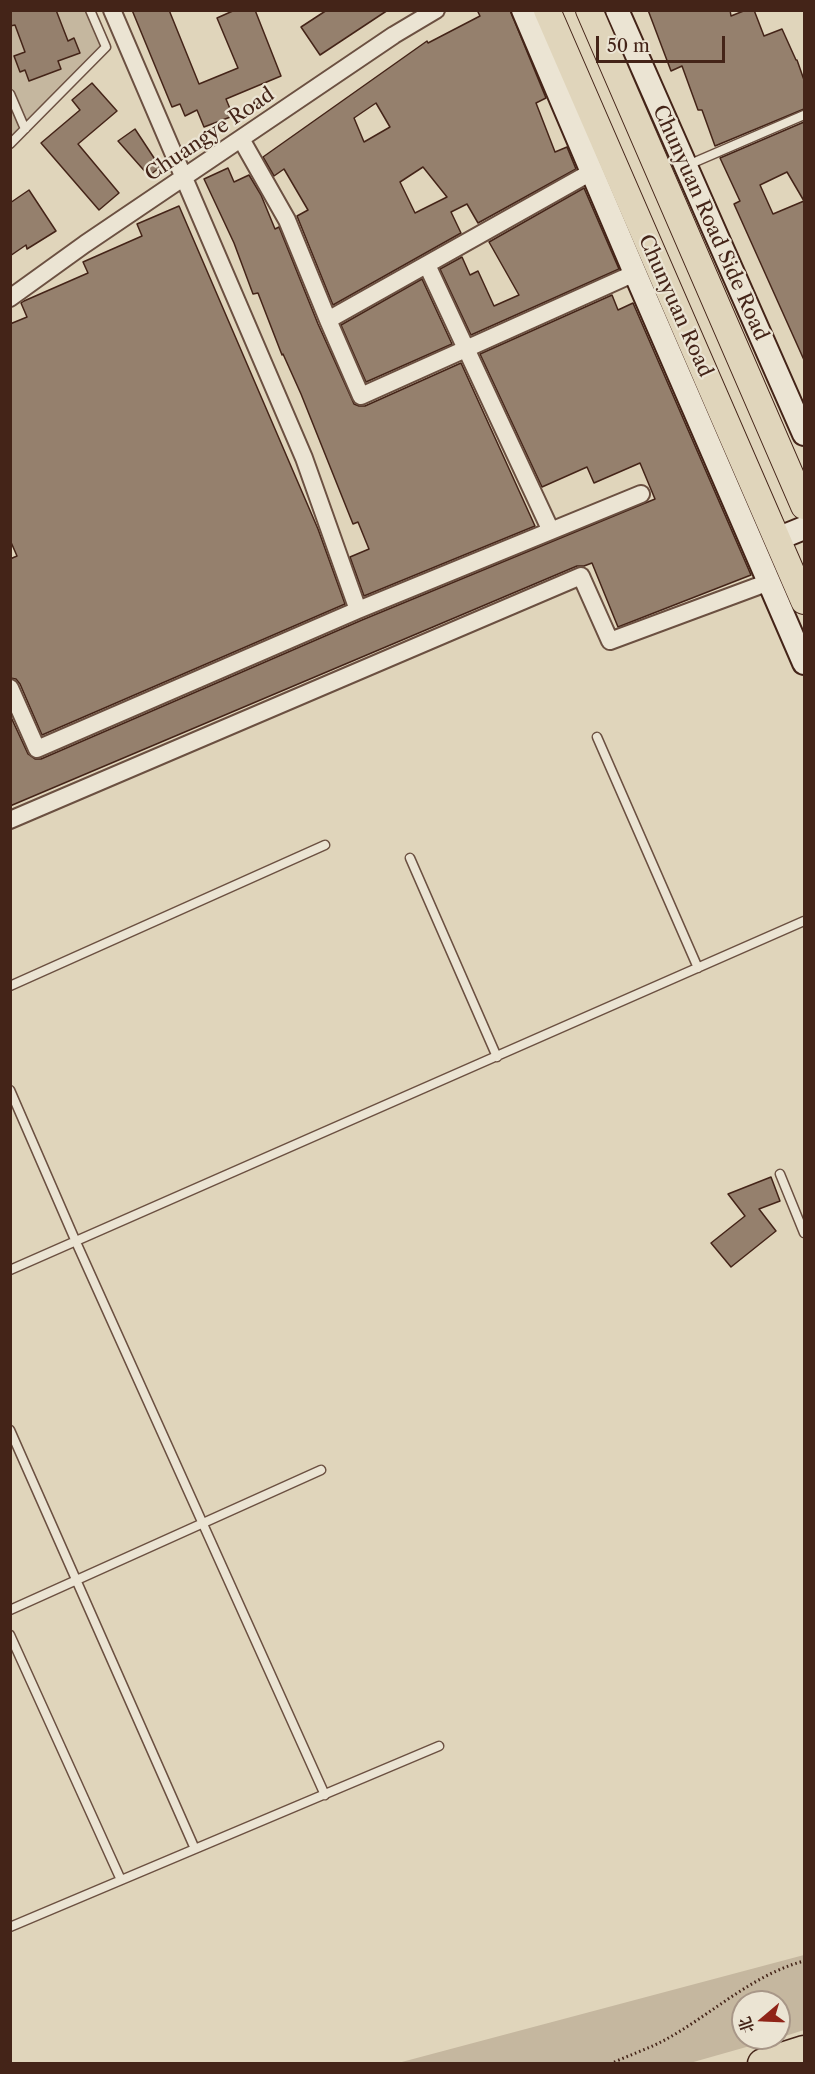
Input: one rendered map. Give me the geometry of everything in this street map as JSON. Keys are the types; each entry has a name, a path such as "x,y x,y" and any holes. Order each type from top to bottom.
{"highway":[{"path":"754,2064 784,2057"}],"main road":[{"name":"Chunyuan Road","path":"547,10 603,166 646,268 735,443 777,539 797,564 804,601"},
{"name":"Chunyuan Road","path":"589,10 804,506"}],"street":[{"path":"112,10 304,458 358,610"},
{"name":"Chuangye Road","path":"10,298 85,244 394,35 436,10"},
{"path":"328,320 603,166 524,10"},
{"name":"Chunyuan Road Side Road","path":"617,10 804,434"},
{"path":"241,139 287,220 360,396 646,268 717,461 804,663"},
{"path":"661,176 684,166"},
{"path":"427,264 551,531"},
{"path":"717,461 735,443"},
{"path":"10,688 37,749 358,610 641,494"},
{"path":"777,539 804,528"},
{"path":"10,820 581,576 610,641 769,582 797,564"}],"lane":[{"path":"10,144 106,47 90,10"},
{"path":"10,94 25,129"},
{"path":"684,166 804,115"},
{"path":"597,737 698,968"},
{"path":"10,986 325,845"},
{"path":"410,858 497,1057"},
{"path":"10,1270 804,921"},
{"path":"10,1090 325,1795"},
{"path":"780,1174 804,1233"},
{"path":"10,1430 195,1849"},
{"path":"10,1610 321,1470"},
{"path":"10,1635 121,1880"},
{"path":"10,1927 439,1746"}],"path":[{"path":"610,2064 661,2042 728,1998 787,1966 804,1961"}],"shaded area":[{"path":"11,11 90,11 106,47 11,144"},
{"path":"804,1955 804,2030 791,2034 791,1990 731,1990 731,2050 736,2050 690,2063 398,2063"}],"building":[{"path":"10,10 56,10 68,41 74,38 80,53 58,61 61,69 29,81 25,70 20,72 14,56 25,52 15,25 10,26"},
{"path":"132,10 169,10 199,84 238,68 217,18 235,10 255,10 281,76 226,99 233,116 204,127 197,110 185,116 180,104 172,107"},
{"path":"327,10 388,10 320,55 301,27"},
{"path":"477,10 510,10 546,98 536,103 555,152 567,147 576,169 478,223 467,204 451,212 461,233 333,305 297,216 308,210 284,169 274,176 263,157 427,41 428,43 480,16","holes":["376,103 390,127 364,142 354,118","423,167 447,197 415,213 400,182"]},
{"path":"648,10 730,10 731,16 746,10 754,10 764,36 782,29 804,80 804,109 715,146 702,110 698,110 682,66 671,71"},
{"path":"92,83 117,111 78,144 119,193 99,210 41,143 80,110 72,100"},
{"path":"804,122 804,201 804,360 734,204 740,201 720,158","holes":["787,172 804,201 773,214 760,185"]},
{"path":"135,129 160,167 149,176 118,141"},
{"path":"228,168 234,182 249,175 261,195 275,229 279,227 318,324 354,404 365,406 461,363 535,526 364,596 350,557 369,549 358,522 353,524 258,293 253,294 234,243 204,179"},
{"path":"584,188 619,269 471,335 440,269 462,257 470,275 478,271 494,306 519,295 489,242"},
{"path":"29,190 56,231 27,249 26,245 10,256 10,203"},
{"path":"179,206 318,529 345,604 42,735 20,684 16,679 10,678 10,559 17,556 10,540 10,324 27,317 21,303 88,273 83,262 142,236 137,224"},
{"path":"422,279 452,344 366,382 341,325"},
{"path":"612,295 618,310 633,303 751,575 618,627 592,563 577,566 10,806 10,715 28,754 35,759 41,759 362,620 655,499 640,463 594,483 587,467 542,487 480,354"},
{"path":"771,1177 780,1201 759,1209 776,1231 731,1267 711,1243 745,1216 728,1194"}]}
